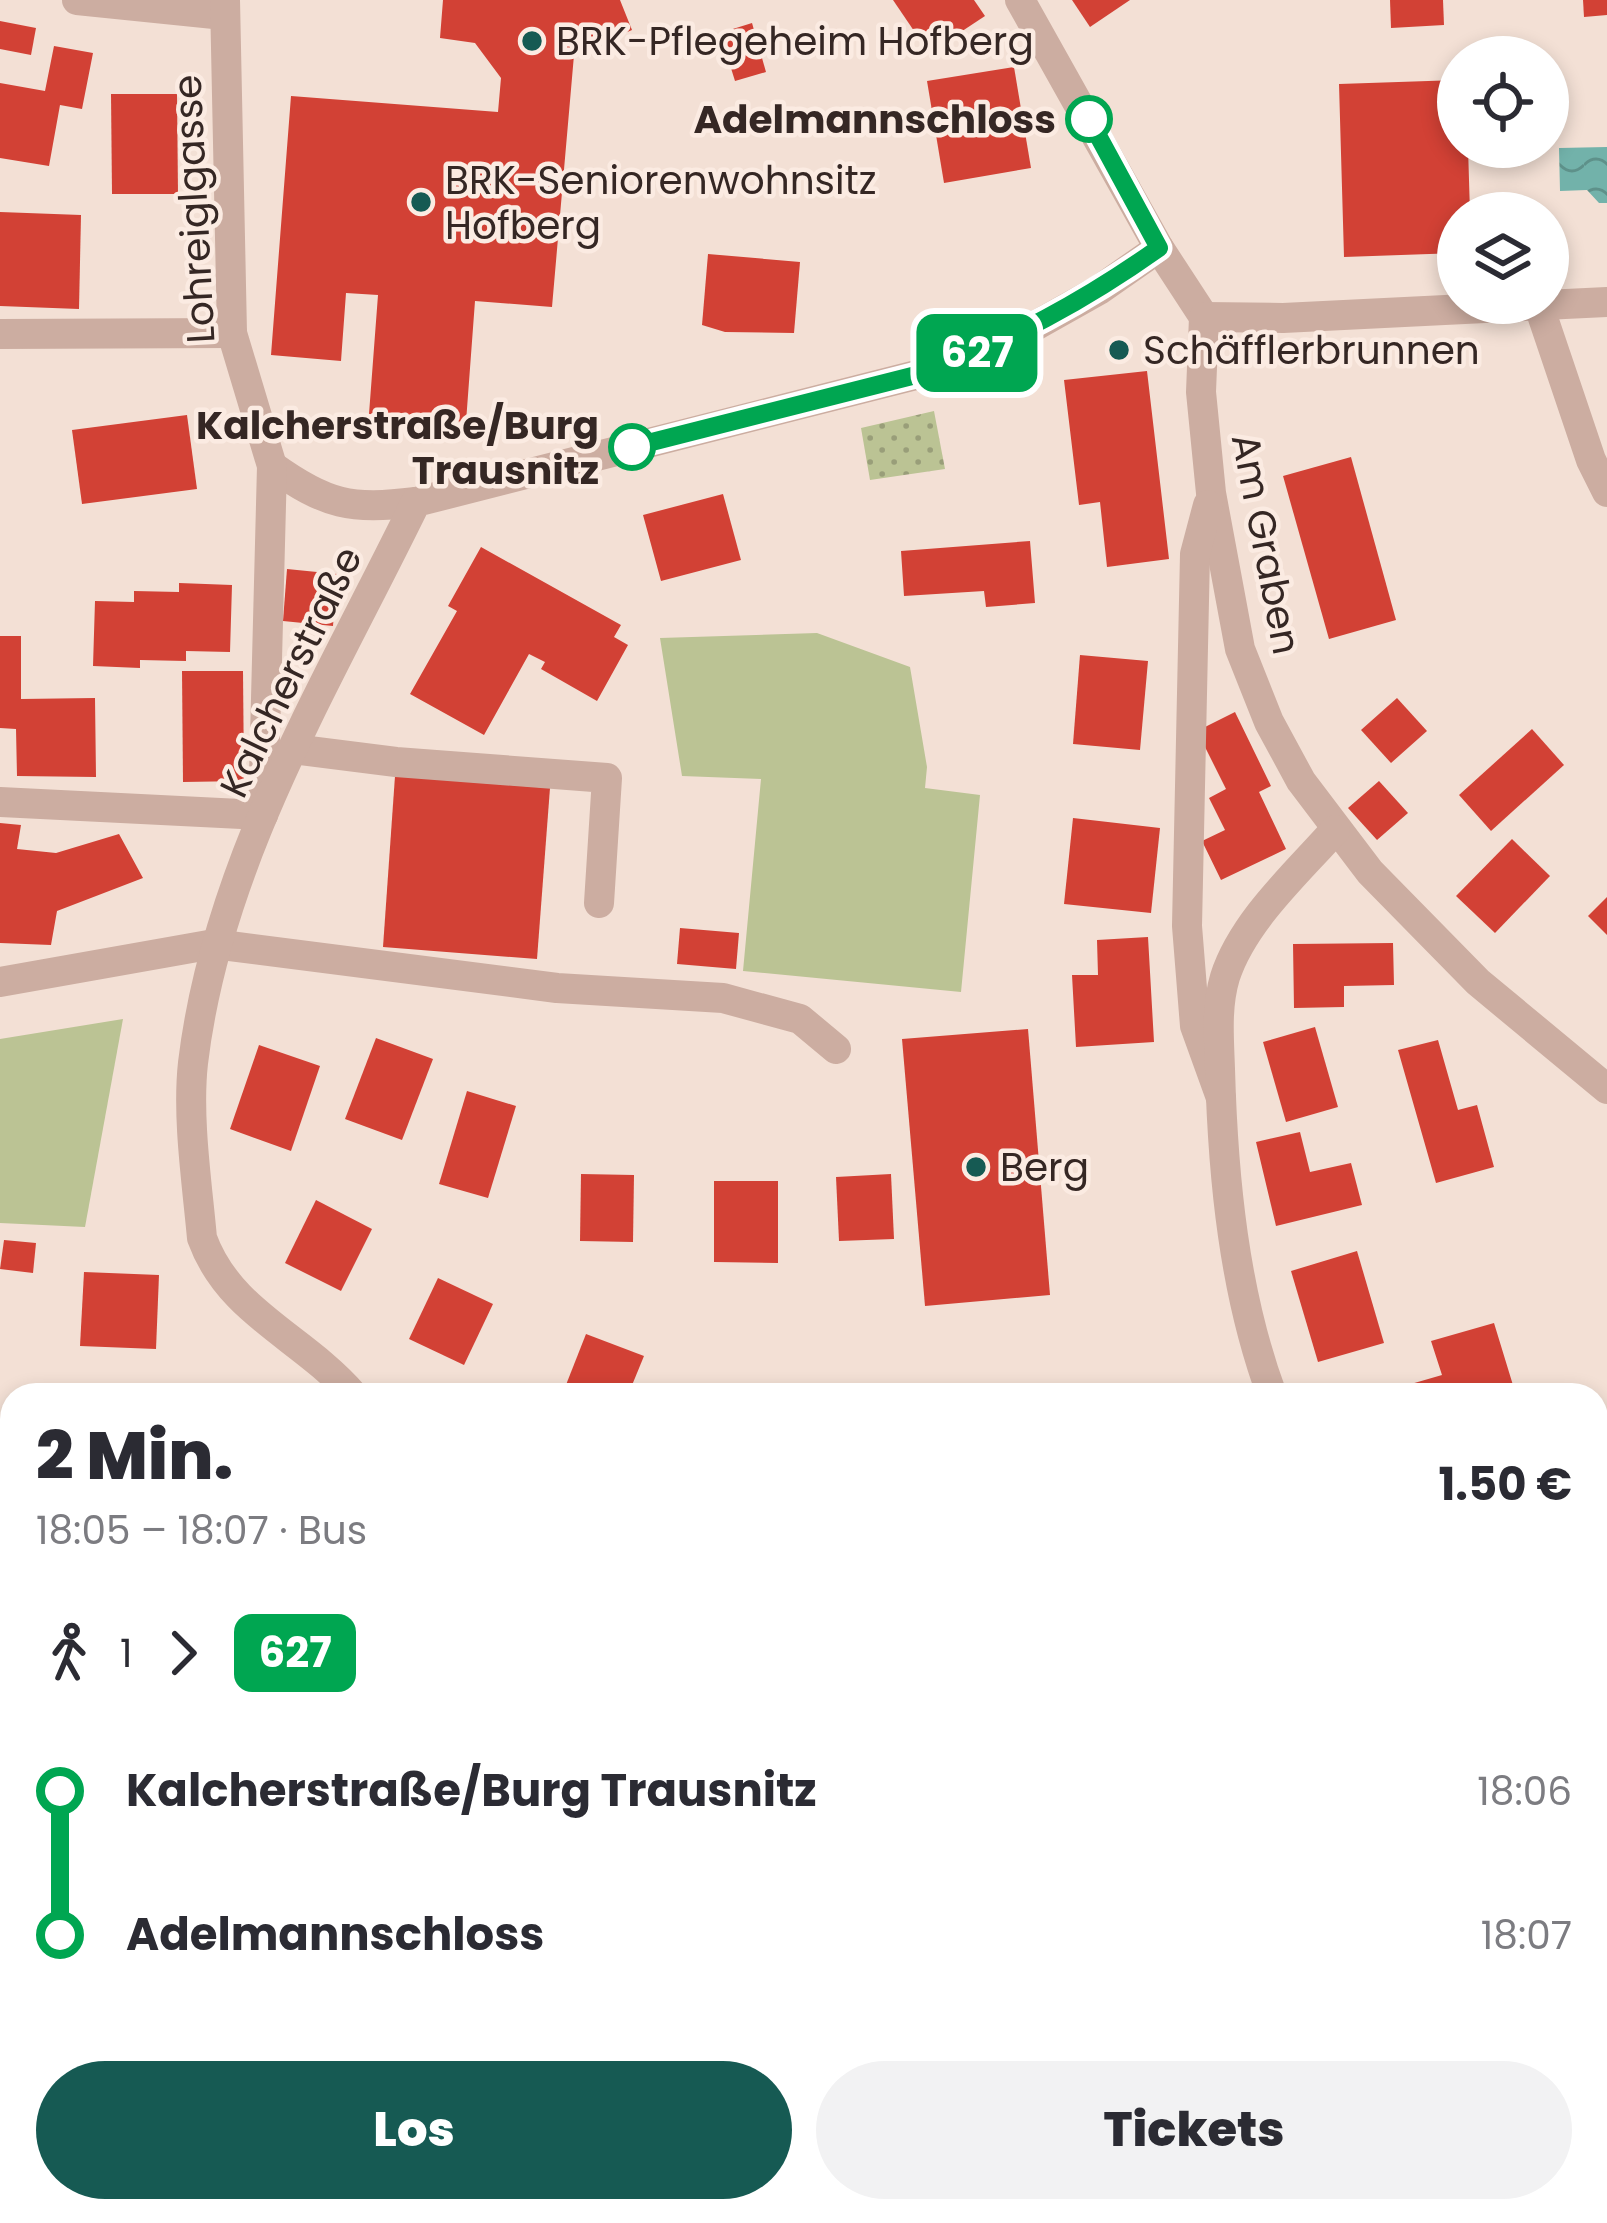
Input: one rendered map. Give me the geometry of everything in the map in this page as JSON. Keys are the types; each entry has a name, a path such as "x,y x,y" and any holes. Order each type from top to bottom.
{"street":[{"name":"Lohreiglgasse","path":"77,0 176,13 225,8 232,333 272,466 263,815"},
{"path":"1021,0 1159,248 1204,317 1437,311"},
{"path":"272,466 310,494 366,508 416,502 924,373 1019,335 1099,290 1159,248"},
{"path":"1569,305 1607,302"},
{"name":"Am Graben","path":"1204,317 1201,392 1210,493 1240,650 1269,722 1301,781 1370,872 1478,982 1607,1089"},
{"path":"1545,324 1591,460 1607,492"},
{"path":"0,334 232,333"},
{"path":"1210,493 1195,554 1186,926 1196,1026 1221,1098"},
{"name":"Kalcherstraße","path":"343,1383 226,1286 211,1264 202,1238 193,1067 214,944 263,815 416,502"},
{"path":"293,749 607,778 599,903"},
{"path":"0,802 263,815"},
{"path":"1268,1383 1255,1349 1231,1220 1219,1011 1226,976 1240,943 1335,830"},
{"path":"0,982 214,944 557,988 723,998 800,1018 836,1049"}],"green space":[{"path":"934,411 945,469 870,480 861,428"},
{"path":"817,633 910,667 927,767 925,788 980,795 961,992 743,971 761,779 682,776 660,638"},
{"path":"123,1019 85,1227 0,1223 0,1039"}],"water":[{"path":"1607,147 1607,203 1599,203 1587,190 1560,191 1559,168 1569,168 1569,148"}],"building":[{"name":"BRK-Seniorenwohnsitz Hofberg","path":"443,0 620,0 632,30 574,55 552,307 475,301 466,422 369,414 378,295 346,293 341,361 271,355 291,96 498,112 501,78 475,43 440,38"},
{"path":"893,0 974,0 985,16 929,53"},
{"path":"1072,0 1130,0 1090,27"},
{"path":"1390,0 1443,0 1444,25 1391,28"},
{"path":"1583,0 1607,0 1607,15 1584,17"},
{"path":"0,21 36,28 31,55 0,49"},
{"path":"752,23 766,72 735,81 720,33"},
{"path":"54,46 93,53 82,109 60,105 49,166 0,158 0,83 45,91"},
{"path":"1014,67 1031,168 944,183 927,81"},
{"path":"1437,81 1437,168 1469,168 1469,192 1437,192 1437,254 1344,257 1339,84"},
{"path":"111,94 177,94 178,194 112,194"},
{"path":"0,212 81,215 79,309 0,306"},
{"path":"708,254 800,262 794,333 725,332 702,325"},
{"path":"1147,371 1169,559 1107,567 1100,502 1079,505 1064,380"},
{"path":"187,415 197,489 82,504 72,430"},
{"path":"1351,457 1396,620 1329,639 1283,476"},
{"path":"723,494 741,560 661,581 643,515"},
{"path":"1030,541 1035,603 986,607 984,591 904,596 901,551"},
{"path":"481,547 621,625 614,637 628,645 597,701 541,669 545,662 529,654 484,735 410,694 457,611 448,606"},
{"path":"287,569 337,574 333,626 283,621"},
{"path":"179,583 232,585 230,652 186,651 186,661 140,660 140,668 93,666 95,601 134,602 134,591 179,592"},
{"path":"0,636 21,636 21,699 95,698 96,777 17,776 16,729 0,728"},
{"path":"1080,655 1148,661 1140,750 1073,744"},
{"path":"182,671 243,671 244,781 183,782"},
{"path":"1397,698 1427,731 1391,763 1361,730"},
{"path":"1235,712 1271,786 1259,792 1286,849 1221,880 1202,841 1225,830 1209,798 1226,789 1197,731"},
{"path":"1532,729 1564,765 1491,831 1459,795"},
{"path":"395,776 550,788 537,959 383,947"},
{"path":"1379,781 1408,813 1377,840 1348,808"},
{"path":"1073,818 1160,828 1151,913 1064,904"},
{"path":"0,823 21,825 17,849 56,853 119,834 143,878 57,911 51,945 0,943"},
{"path":"1512,839 1550,876 1495,933 1456,896"},
{"path":"1607,897 1607,935 1588,916"},
{"path":"680,928 739,933 736,969 677,964"},
{"path":"1148,937 1154,1042 1076,1047 1072,975 1098,975 1097,940"},
{"path":"1393,943 1394,985 1344,986 1344,1007 1294,1008 1293,944"},
{"path":"1315,1027 1338,1107 1286,1122 1263,1042"},
{"name":"Berg","path":"1028,1029 1050,1295 925,1306 902,1039"},
{"path":"376,1038 433,1059 402,1140 345,1119"},
{"path":"1438,1040 1458,1110 1477,1105 1494,1167 1436,1183 1398,1050"},
{"path":"259,1045 320,1066 291,1151 230,1129"},
{"path":"467,1091 516,1106 488,1198 439,1184"},
{"path":"1300,1132 1310,1172 1351,1163 1362,1205 1276,1226 1256,1142"},
{"path":"581,1174 634,1175 633,1242 580,1241"},
{"path":"891,1174 894,1239 839,1241 836,1177"},
{"path":"714,1181 778,1181 778,1263 714,1262"},
{"path":"316,1200 372,1229 341,1291 285,1263"},
{"path":"4,1240 36,1243 33,1273 0,1269"},
{"path":"1357,1251 1384,1343 1318,1362 1291,1271"},
{"path":"84,1272 159,1275 156,1349 80,1346"},
{"path":"438,1278 493,1304 464,1365 409,1339"},
{"path":"1494,1323 1512,1383 1414,1383 1442,1375 1431,1341"},
{"path":"586,1334 644,1356 633,1383 567,1383"}],"bus line":[{"name":"627","path":"632,447 924,373 1019,335 1099,290 1159,248 1089,119"}],"place":[{"name":"BRK-Pflegeheim Hofberg","path":"532,41"},
{"name":"Adelmannschloss","path":"1089,119"},
{"name":"BRK-Seniorenwohnsitz Hofberg","path":"421,202"},
{"name":"Schäfflerbrunnen","path":"1119,350"},
{"name":"Kalcherstraße/Burg Trausnitz","path":"632,447"},
{"name":"Berg","path":"976,1167"}]}
